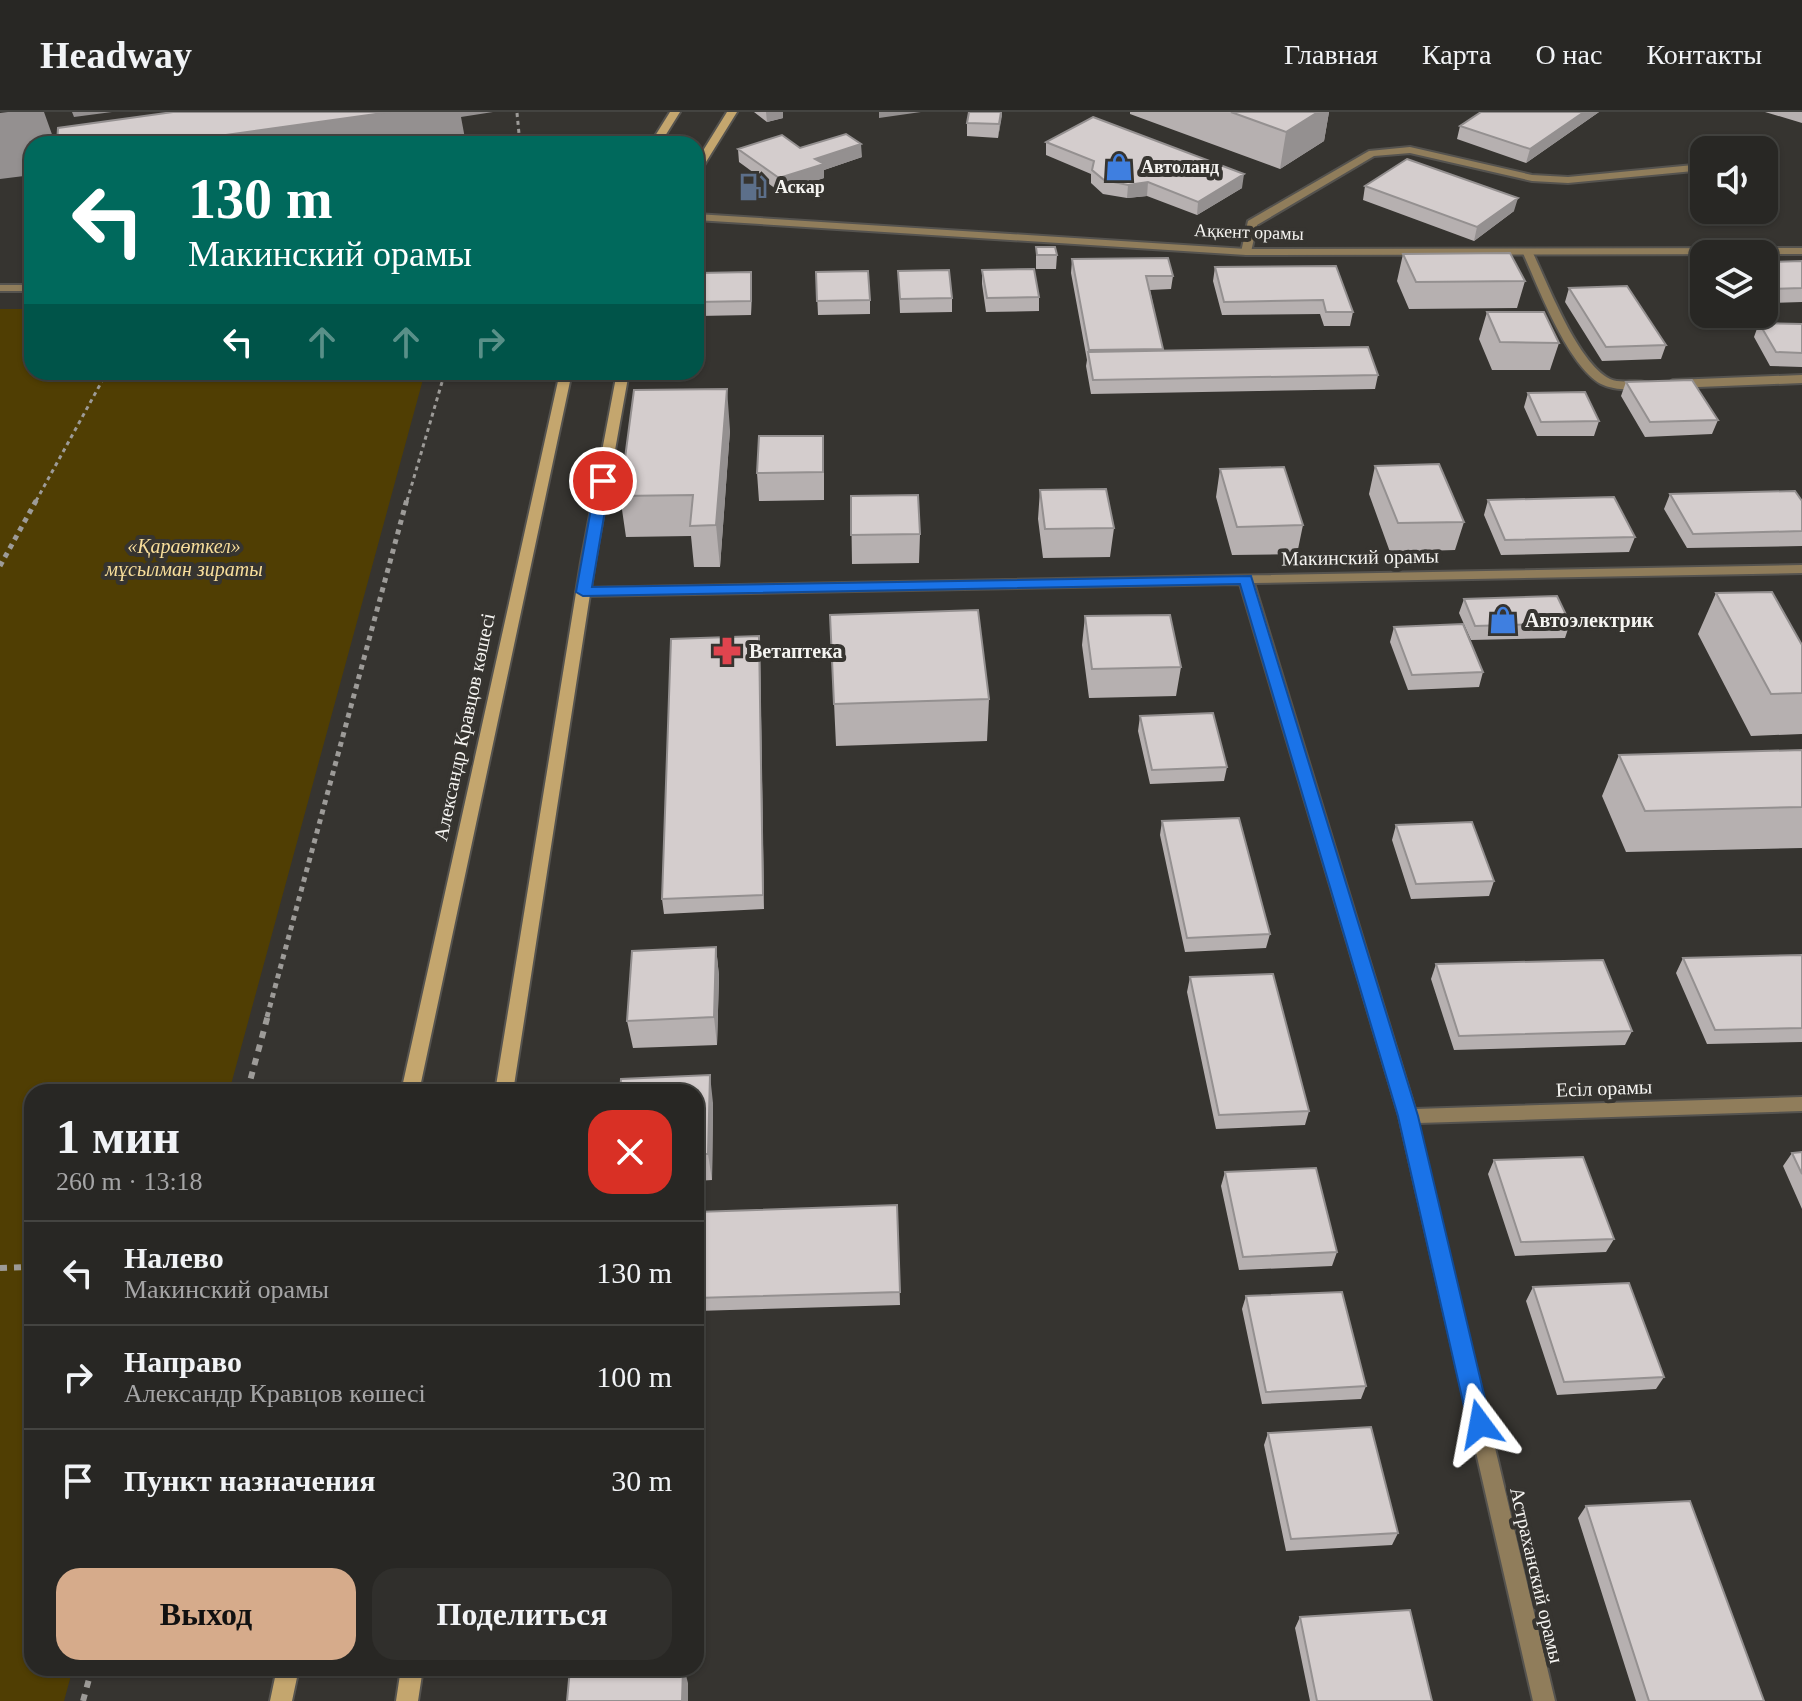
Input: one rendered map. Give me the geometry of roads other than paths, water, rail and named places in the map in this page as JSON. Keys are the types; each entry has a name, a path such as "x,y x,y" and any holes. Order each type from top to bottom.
{"main road":[{"path":"660,136 675,112"},
{"path":"704,157 732,112"},
{"name":"Александр Кравцов көшесі","path":"412,1084 564,380"},
{"path":"505,1084 583,592 622,380"},
{"path":"281,1701 286,1676"},
{"path":"407,1701 411,1676"}],"street":[{"path":"1246,252 1252,223 1372,153 1410,150 1532,178 1556,179 1690,168"},
{"name":"Ақкент орамы","path":"704,218 1246,252 1802,251"},
{"path":"1527,251 1578,353 1604,381 1625,386 1802,379"},
{"path":"0,288 24,288"},
{"name":"Макинский орамы","path":"583,592 1802,569"},
{"name":"Астраханский орамы","path":"1246,580 1408,1116 1544,1701"},
{"name":"Есіл орамы","path":"1408,1116 1802,1104"}],"place":[{"name":"Автоланд","path":"1119,167"},
{"name":"Аскар","path":"753,187"},
{"name":"Автоэлектрик","path":"1503,620"},
{"name":"Ветаптека","path":"727,651"}],"park label":[{"name":"«Қараөткел» мұсылман зираты","path":"184,558"}]}
